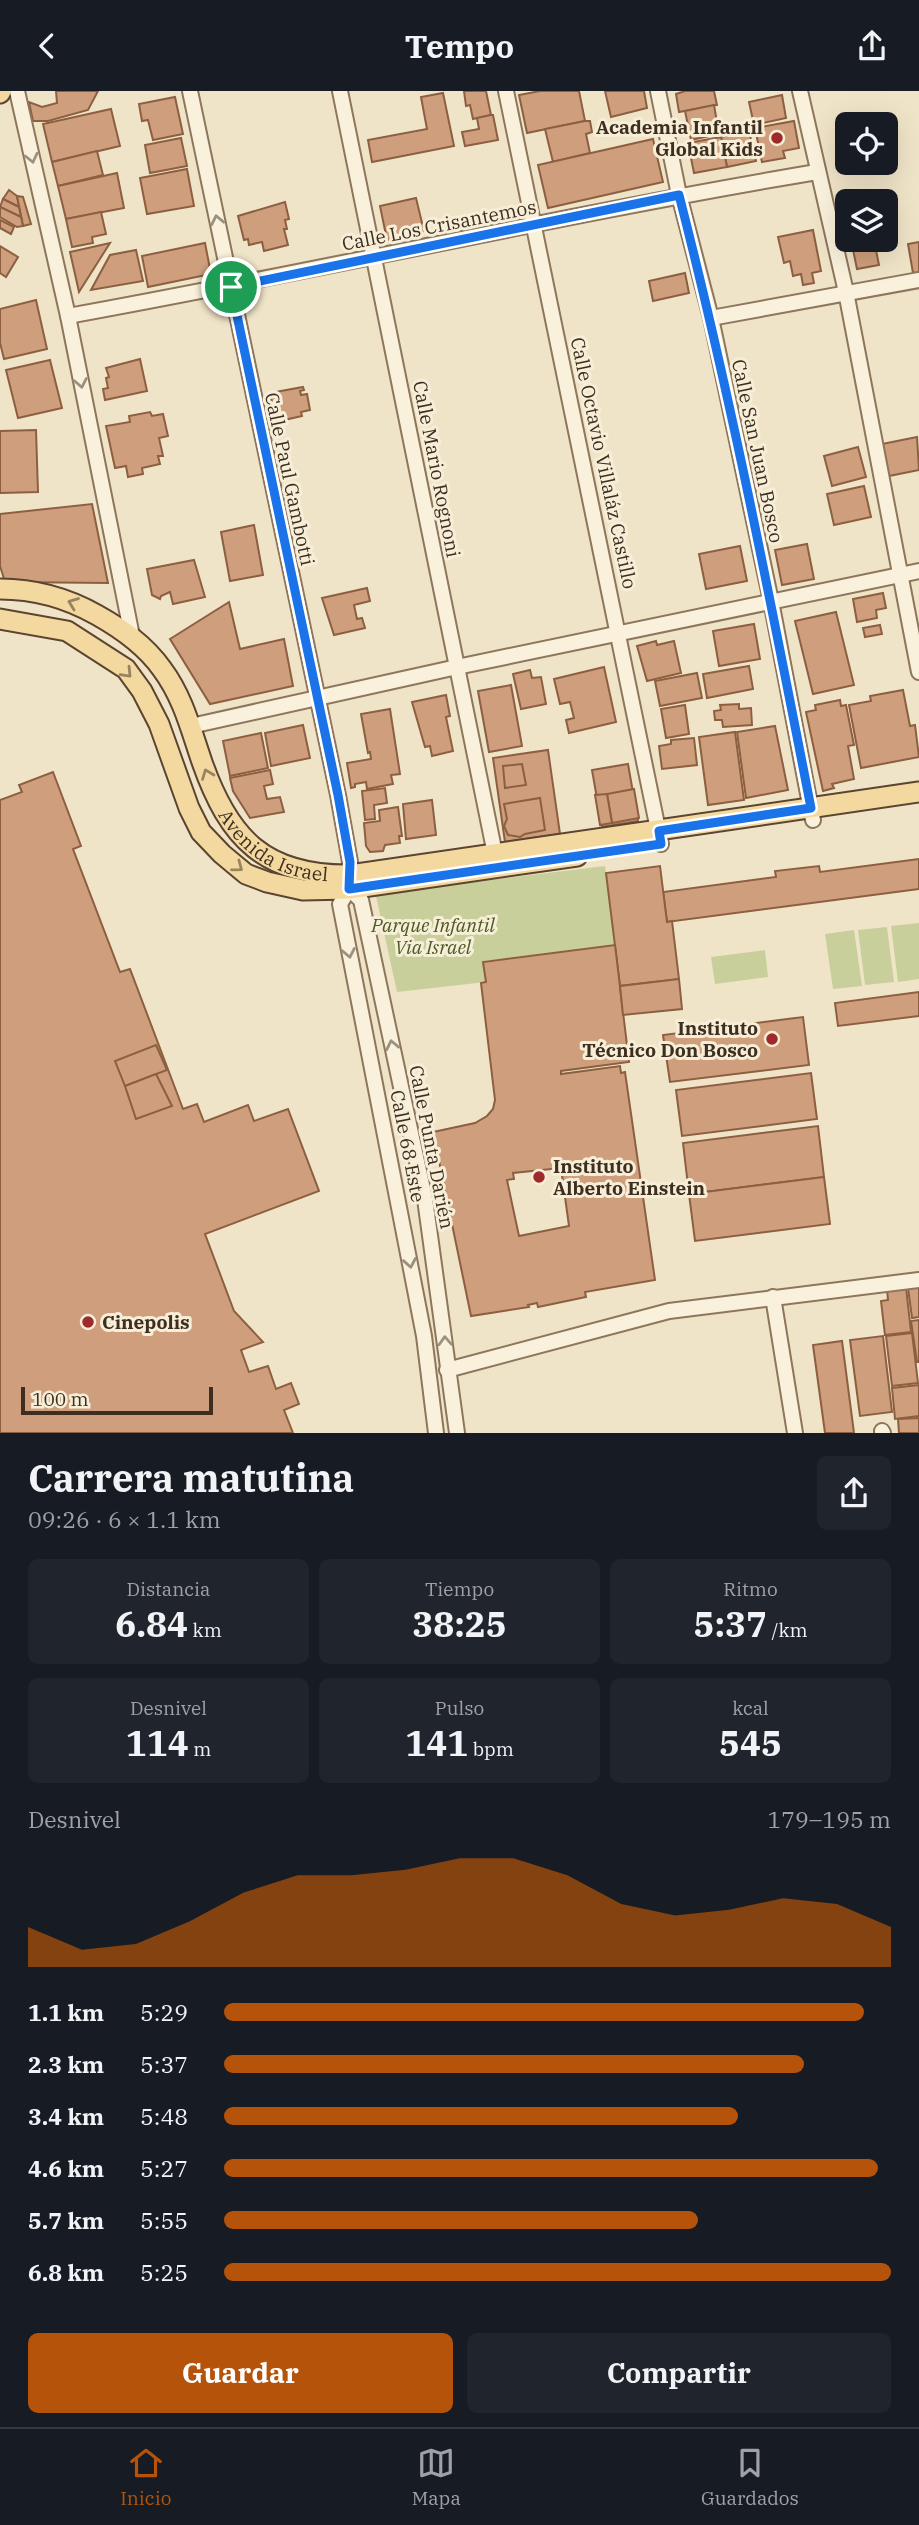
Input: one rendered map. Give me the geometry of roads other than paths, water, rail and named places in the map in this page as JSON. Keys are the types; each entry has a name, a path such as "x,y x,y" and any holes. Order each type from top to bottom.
{"main road":[{"name":"Avenida Israel","path":"0,589 21,589 74,602 132,636 162,669 177,694 215,794 229,823 251,845 272,859 291,868 350,882 812,814 919,792"},
{"name":"Avenida Israel","path":"0,619 67,631 126,669 142,691 159,724 189,808 201,832 222,855 246,874 267,882 303,890 495,854 660,837"},
{"name":"Avenida Israel","path":"812,814 919,806"}],"street":[{"path":"17,91 68,316 132,636"},
{"name":"Calle Paul Gambotti","path":"190,91 338,795 350,862 350,882"},
{"name":"Calle Mario Rognoni","path":"340,91 495,854"},
{"name":"Calle Octavio Villaláz Castillo","path":"506,91 660,837"},
{"name":"Calle San Juan Bosco","path":"657,91 679,195 711,318 771,601 812,814"},
{"path":"800,91 846,292 919,672"},
{"name":"Calle Los Crisantemos","path":"68,316 231,287 679,195 817,172"},
{"path":"711,318 919,280"},
{"path":"191,726 457,667 919,571"},
{"name":"Calle Punta Darién","path":"350,882 361,900 425,1199 457,1433"},
{"name":"Calle 68 Este","path":"350,882 340,904 424,1336 436,1433"},
{"path":"447,1370 669,1311 919,1280"},
{"path":"773,1297 795,1433"}],"place":[{"name":"Academia Infantil Global Kids","path":"777,138"},
{"name":"Instituto Técnico Don Bosco","path":"772,1039"},
{"name":"Instituto Alberto Einstein","path":"539,1177"},
{"name":"Cinepolis","path":"88,1322"}],"park label":[{"name":"Parque Infantil Via Israel","path":"433,936"}]}
